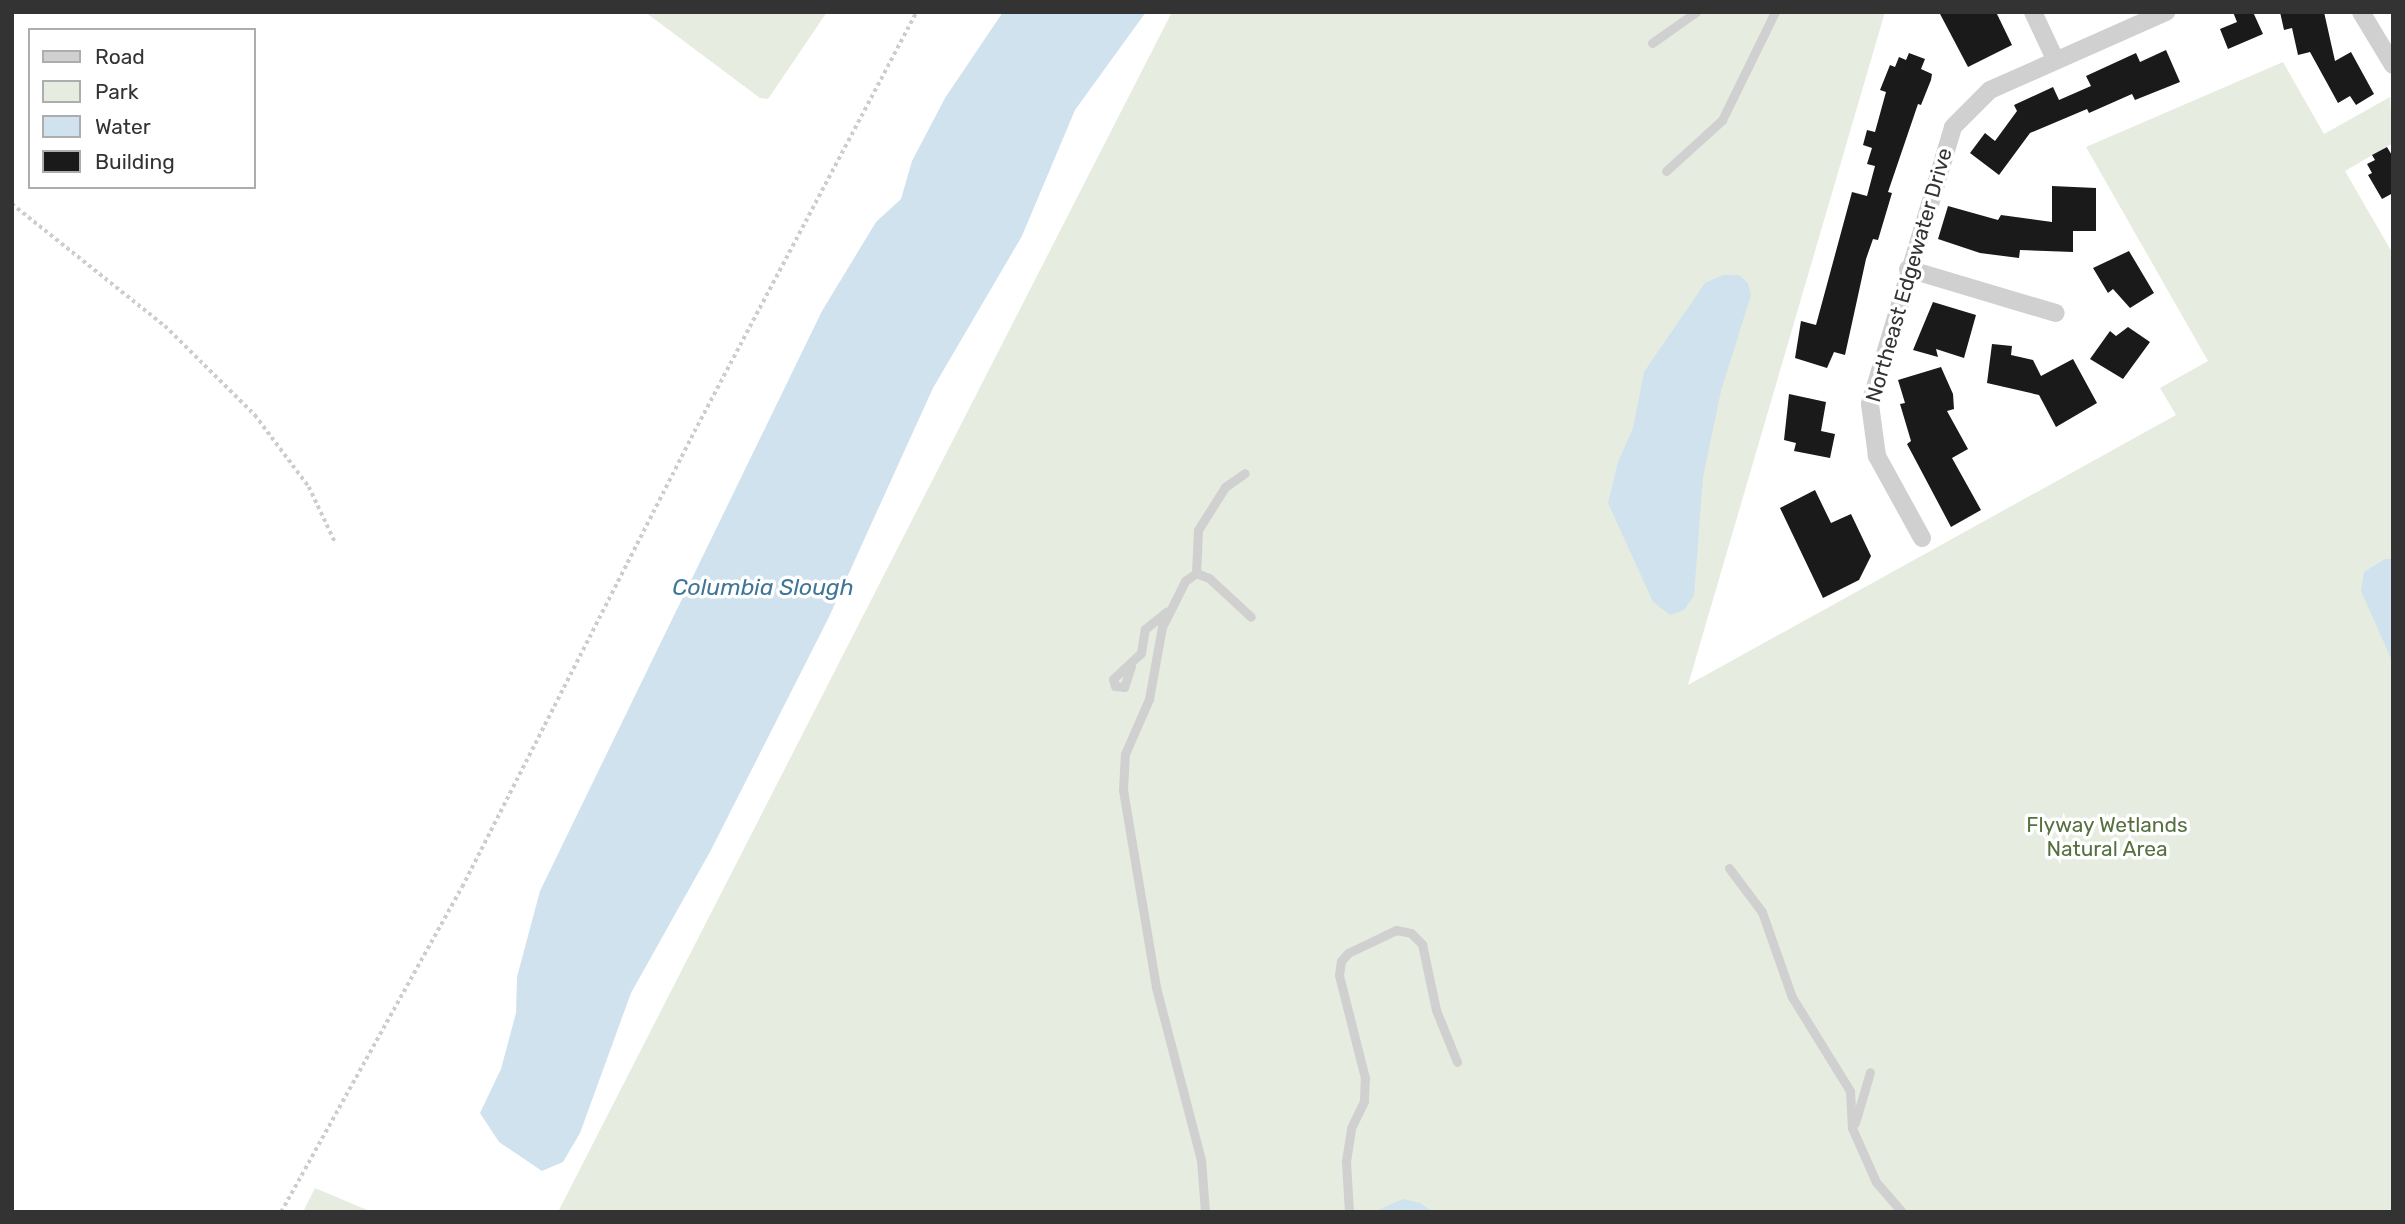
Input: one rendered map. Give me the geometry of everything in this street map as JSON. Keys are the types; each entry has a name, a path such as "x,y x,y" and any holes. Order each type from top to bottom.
{"street":[{"path":"2033,12 2055,59"},
{"name":"Northeast Edgewater Drive","path":"1922,538 1877,456 1871,431 1873,386 1952,127 1983,94 2055,59 2166,12"},
{"path":"2361,12 2393,65"},
{"path":"1908,269 2056,313"}],"lane":[{"path":"1652,43 1696,12"},
{"path":"1666,171 1722,120 1775,12"},
{"path":"1196,573 1198,530 1225,487 1245,473"},
{"path":"1196,573 1185,581 1169,610 1149,699 1125,754 1123,790 1156,987 1201,1160 1205,1212"},
{"path":"1196,573 1209,578 1251,617"},
{"path":"1131,666 1144,645 1145,629 1169,610"},
{"path":"1729,868 1762,912 1792,997 1850,1091 1852,1128 1876,1182 1902,1212"},
{"path":"1349,1212 1346,1161 1351,1128 1364,1101 1365,1078 1339,975 1340,961 1348,953 1396,930 1411,933 1422,944 1436,1010 1457,1062"},
{"path":"1852,1128 1862,1109 1870,1072"}],"path":[{"path":"281,1212 462,887 694,432 916,12"},
{"path":"12,204 165,326 255,415 309,487 335,542"}],"green space":[{"path":"645,12 827,12 768,99 760,98"},
{"name":"Flyway Wetlands Natural Area","path":"1172,12 1885,12 1688,685 2176,415 2160,388 2208,361 2086,147 2283,62 2324,134 2390,97 2393,143 2345,171 2393,254 2393,1212 558,1212"},
{"path":"315,1188 372,1212 303,1212"}],"water":[{"name":"Columbia Slough","path":"1003,12 1146,12 1075,110 1022,236 933,388 829,617 711,850 631,993 580,1133 563,1162 542,1171 499,1142 480,1113 501,1069 516,1013 517,977 540,891 822,311 876,222 901,199 912,161 945,98"},
{"path":"1723,275 1739,275 1748,283 1751,295 1721,391 1703,477 1694,596 1684,610 1670,615 1653,602 1608,503 1618,462 1633,428 1644,372 1705,283"},
{"path":"2385,559 2393,559 2393,663 2361,591 2364,572"},
{"path":"1403,1199 1420,1203 1433,1212 1374,1212"}],"building":[{"path":"1939,12 1996,12 2012,45 1968,67"},
{"path":"2233,12 2253,12 2263,34 2228,49 2220,29 2237,22"},
{"path":"2280,12 2324,12 2335,61 2351,52 2374,94 2356,105 2350,96 2338,103 2310,52 2298,55 2292,28 2284,30"},
{"path":"2166,50 2180,82 2135,100 2132,94 2089,113 2087,109 2030,133 1999,175 1970,153 1985,133 1995,141 2017,111 2014,105 2053,87 2059,100 2091,86 2086,76 2136,53 2140,62"},
{"path":"1909,53 1925,59 1921,69 1932,74 1931,80 1921,105 1918,104 1888,192 1892,193 1878,240 1873,239 1866,259 1845,355 1834,352 1827,368 1795,358 1801,321 1816,325 1852,192 1867,196 1875,166 1867,164 1872,148 1863,145 1867,130 1875,132 1886,92 1880,90 1890,65 1895,67 1899,57 1906,60"},
{"path":"2387,147 2393,157 2393,193 2382,199 2368,175 2372,173 2367,164 2375,160 2372,155"},
{"path":"2052,186 2096,188 2096,231 2073,231 2073,252 2020,250 2019,258 1980,253 1938,239 1948,206 1998,220 2001,215 2052,222"},
{"path":"2129,251 2154,293 2130,308 2113,289 2108,293 2093,268"},
{"path":"1933,302 1976,315 1964,358 1936,349 1938,357 1913,350"},
{"path":"2128,327 2150,342 2123,379 2090,359 2110,331 2116,336"},
{"path":"1992,344 2012,346 2011,355 2033,360 2041,376 2073,359 2097,403 2056,427 2039,395 1987,383"},
{"path":"1941,367 1953,394 1954,409 1947,411 1968,449 1952,458 1981,510 1951,527 1907,444 1911,441 1900,404 1905,403 1898,380"},
{"path":"1789,394 1826,402 1821,431 1835,434 1830,458 1794,451 1796,443 1784,440"},
{"path":"1815,490 1831,523 1851,514 1871,556 1859,580 1823,598 1780,508"}]}
